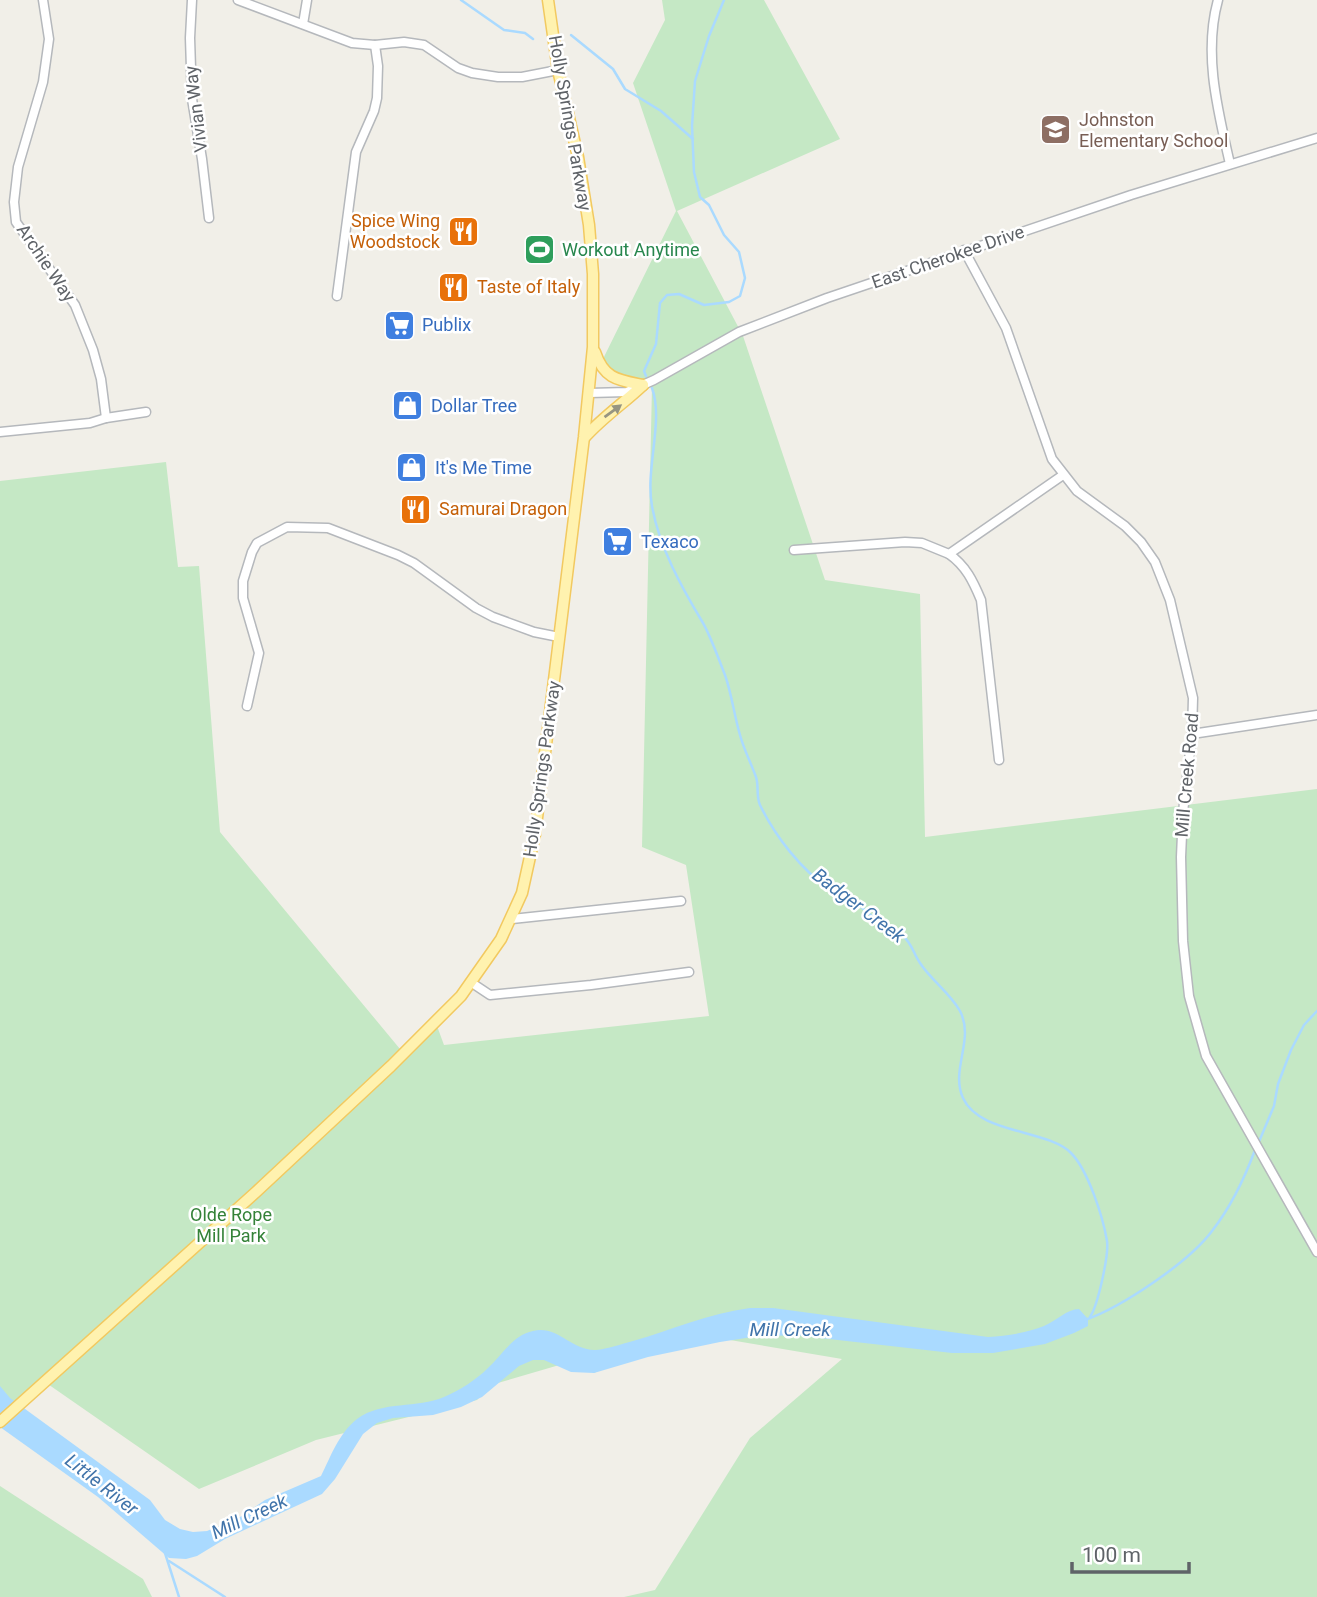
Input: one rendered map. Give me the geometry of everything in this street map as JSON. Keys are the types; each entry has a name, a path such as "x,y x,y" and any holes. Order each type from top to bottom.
{"main road":[{"name":"Holly Springs Parkway","path":"0,1422 256,1192 391,1066 472,983 492,955 512,919 527,876 535,834 590,393 593,347 593,274 589,225 578,156 558,70 548,0"},
{"path":"593,347 598,362 608,375 643,385"},
{"path":"584,437 643,385"}],"street":[{"name":"Archie Way","path":"43,0 49,39 43,82 19,167 14,202 16,222 75,305 101,379 106,418"},
{"name":"Vivian Way","path":"192,0 192,99 209,218"},
{"path":"238,0 352,43 374,45 404,42 424,45 458,68 490,76 522,77 558,70"},
{"path":"303,24 307,0"},
{"path":"1218,0 1212,26 1211,57 1220,121 1230,164"},
{"path":"337,296 356,152 377,98 378,66 374,45"},
{"name":"East Cherokee Drive","path":"590,393 617,393 643,385 739,332 778,315 964,250 1317,138"},
{"name":"Mill Creek Road","path":"964,250 1006,328 1043,437 1063,475 1077,491 1125,526 1141,542 1156,562 1170,600 1193,698 1192,734 1183,812 1182,941 1189,996 1206,1056 1317,1252"},
{"path":"0,432 90,423 146,412"},
{"path":"949,554 1063,475"},
{"path":"247,706 256,674 258,653 243,598 243,581 257,543 287,527 328,528 388,551 414,563 476,608 493,617 534,632 559,637"},
{"path":"794,550 922,543 949,554 960,562 972,578 981,600 999,760"},
{"path":"1192,734 1317,715"},
{"path":"512,919 681,901"},
{"path":"472,983 490,995 579,987 689,972"}],"green space":[{"name":"Olde Rope Mill Park","path":"662,0 764,0 840,139 677,211 743,336 825,580 920,594 925,837 1317,789 1317,1597 624,1597 655,1590 750,1438 842,1359 677,1331 594,1373 573,1361 491,1385 477,1400 316,1440 199,1489 42,1380 0,1417 0,481 166,462 178,567 199,566 220,832 400,1049 414,1048 437,1026 444,1045 709,1016 686,865 642,847 652,386 600,365 676,211 633,83 665,20"},
{"path":"0,1486 143,1579 152,1597 0,1597"}],"water":[{"path":"750,1308 773,1308 988,1337 1016,1334 1037,1328 1079,1309 1088,1319 1088,1326 1045,1344 993,1353 952,1353 794,1335 720,1342 648,1357 594,1373 571,1372 544,1360 533,1360 519,1366 482,1397 461,1407 433,1415 393,1418 377,1423 363,1434 335,1479 322,1494 186,1559 169,1558 98,1497 0,1427 0,1386 10,1398 150,1500 165,1520 180,1529 207,1531 240,1517 265,1500 321,1476 340,1438 357,1419 378,1409 434,1401 450,1394 478,1377 514,1341 526,1333 542,1330 579,1347 596,1350 705,1318"}],"waterway":[{"path":"461,0 504,30 525,33 533,39"},
{"name":"Badger Creek","path":"646,376 644,371 656,344 660,303 667,295 679,294 704,305 729,302 740,296 745,278 739,252 724,235 709,205 700,197 694,172 692,126 695,81 724,0"},
{"path":"571,35 613,69 625,89 661,111 693,139"},
{"name":"Badger Creek","path":"652,388 656,415 650,492 655,521 672,567 706,629 725,675 742,741 756,777 760,805 773,829 799,862 831,890 852,899 869,914 902,935 924,969 956,1004 964,1022 965,1033 960,1087 971,1110 998,1125 1060,1145 1077,1161 1094,1194 1107,1241 1102,1280 1090,1317"},
{"name":"Mill Creek","path":"1258,1144 1274,1106 1278,1084 1291,1050 1304,1025 1317,1011"},
{"name":"Mill Creek","path":"1085,1320 1135,1294 1188,1256 1219,1222 1242,1181 1255,1150"},
{"path":"165,1553 179,1597"},
{"name":"Little River","path":"169,1561 225,1597"}],"place":[{"name":"Johnston Elementary School","path":"1056,130"},
{"name":"Spice Wing Woodstock","path":"463,231"},
{"name":"Workout Anytime","path":"539,250"},
{"name":"Taste of Italy","path":"454,287"},
{"name":"Publix","path":"399,325"},
{"name":"Dollar Tree","path":"408,406"},
{"name":"It's Me Time","path":"412,468"},
{"name":"Samurai Dragon","path":"416,509"},
{"name":"Texaco","path":"618,542"}]}
